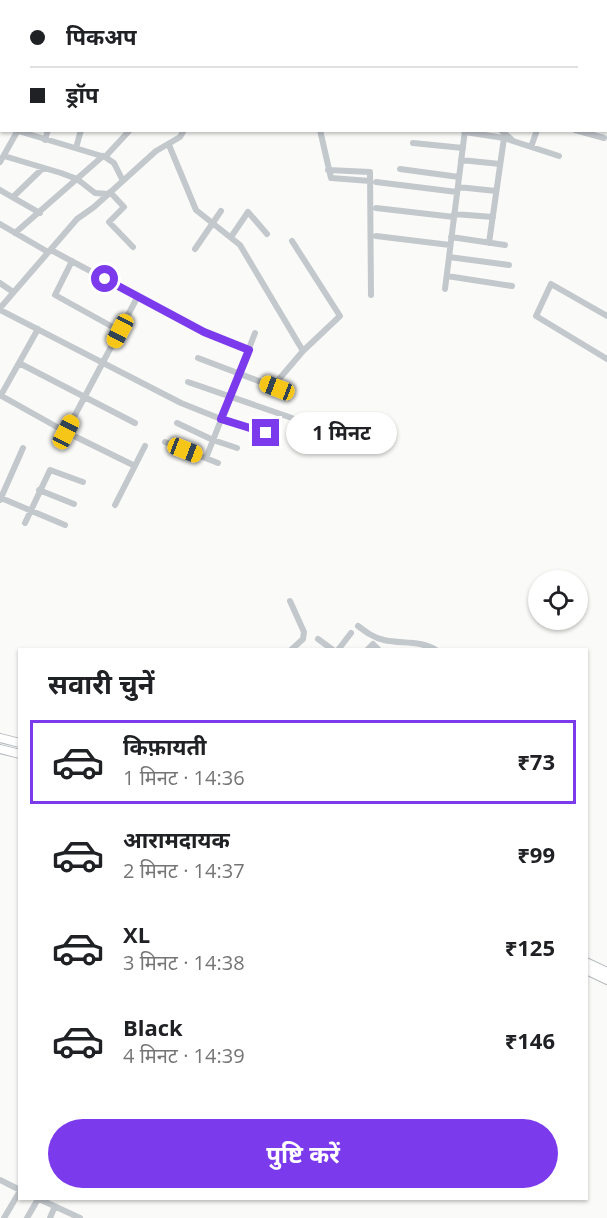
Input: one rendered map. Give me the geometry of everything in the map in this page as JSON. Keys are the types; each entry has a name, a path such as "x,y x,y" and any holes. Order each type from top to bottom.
{"main road":[{"path":"0,738 18,742"},
{"path":"0,749 18,754"},
{"path":"588,963 607,972"},
{"path":"588,971 607,980"}],"street":[{"path":"16,132 2,159 43,168 77,179 90,190 109,193 124,207 109,222 133,247"},
{"path":"20,132 104,156 114,163 123,181"},
{"path":"45,140 47,132"},
{"path":"76,148 80,132"},
{"path":"15,233 104,156 128,132"},
{"path":"182,132 180,137 156,151 77,219 0,309 181,404 266,433"},
{"path":"321,132 329,176 333,179 403,186 496,191"},
{"path":"445,289 465,132"},
{"path":"471,132 504,138 559,156"},
{"path":"503,132 512,141"},
{"path":"531,147 536,132"},
{"path":"582,132 604,138"},
{"path":"489,243 504,138"},
{"path":"413,143 463,148"},
{"path":"169,145 194,206 200,214 240,245 303,351"},
{"path":"461,160 500,164"},
{"path":"13,197 43,168"},
{"path":"328,170 369,171 373,182 371,295"},
{"path":"403,186 403,170 459,177"},
{"path":"0,190 40,213"},
{"path":"376,208 493,218"},
{"path":"195,249 221,212"},
{"path":"231,237 248,212 267,234"},
{"path":"0,224 204,332 249,350"},
{"path":"376,236 450,245"},
{"path":"451,237 505,245"},
{"path":"279,378 303,351 340,316 292,241"},
{"path":"449,256 509,265"},
{"path":"72,261 55,295 120,331"},
{"path":"447,276 512,286"},
{"path":"0,283 13,292"},
{"path":"607,316 551,284 536,316 607,359"},
{"path":"66,432 138,297"},
{"path":"38,329 0,395 66,432 135,466"},
{"path":"206,458 255,333"},
{"path":"198,358 277,388"},
{"path":"19,363 135,423"},
{"path":"188,382 292,418"},
{"path":"177,423 213,440 237,448"},
{"path":"165,442 218,463"},
{"path":"115,505 145,446"},
{"path":"23,448 0,499 65,525"},
{"path":"24,523 50,470 83,482"},
{"path":"39,490 74,504"},
{"path":"290,601 304,633 303,639 293,648"},
{"path":"358,626 366,633 383,640 428,644 433,648"},
{"path":"340,648 351,633"},
{"path":"318,639 330,648"},
{"path":"424,648 428,644"},
{"path":"1,1183 18,1189"},
{"path":"4,1218 18,1194"},
{"path":"27,1218 36,1200"},
{"path":"40,1200 71,1216 80,1218"},
{"path":"50,1218 55,1206"}],"route":[{"path":"105,279 204,332 249,350 221,419 266,433"}]}
